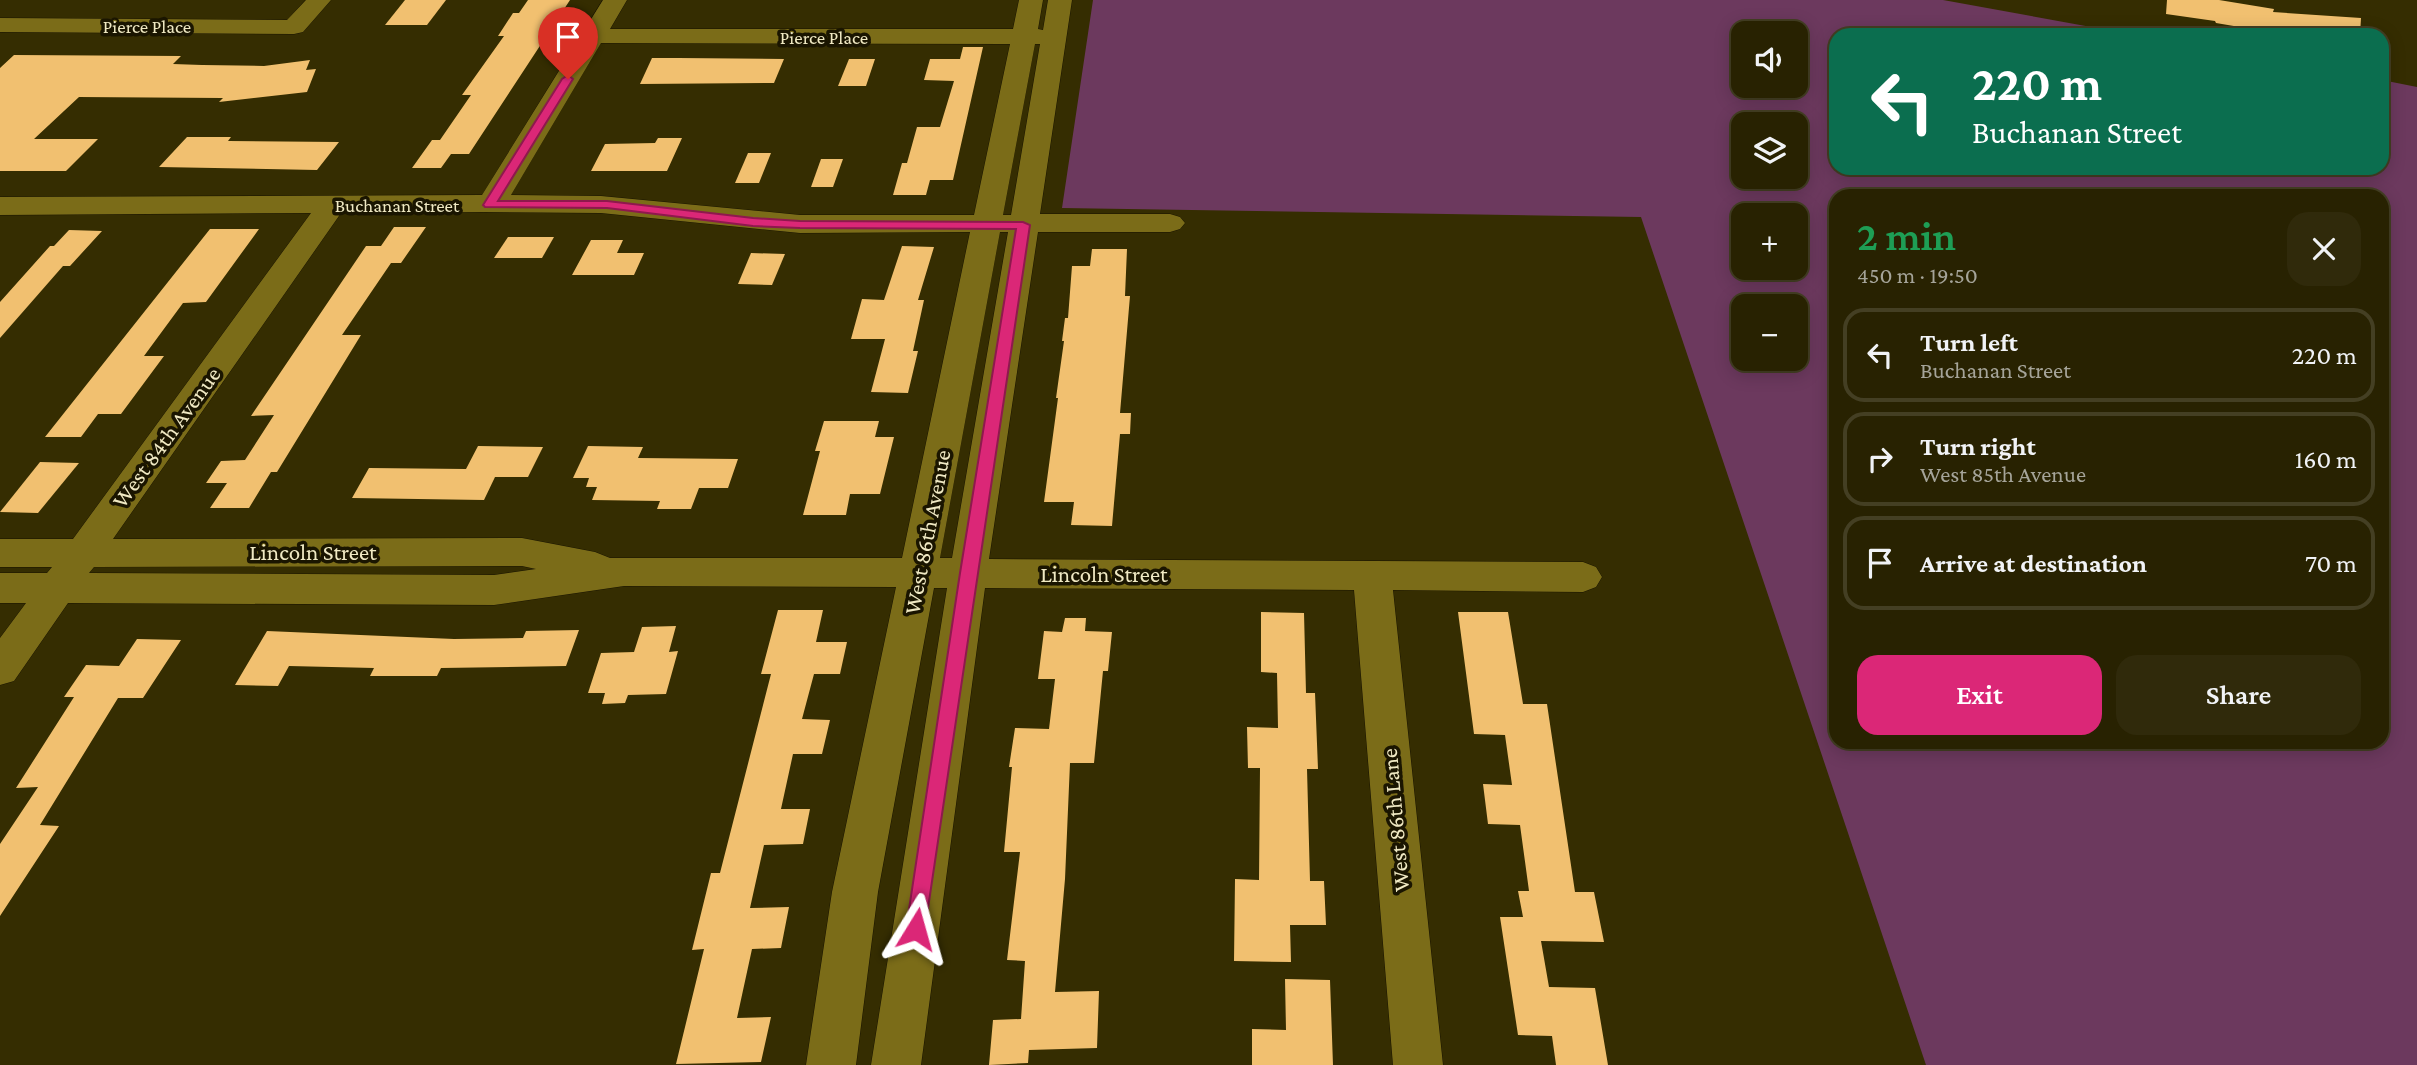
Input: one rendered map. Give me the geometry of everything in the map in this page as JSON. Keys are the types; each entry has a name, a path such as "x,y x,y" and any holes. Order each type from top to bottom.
{"street":[{"path":"0,17 21,0"},
{"name":"Pierce Place","path":"0,25 294,27 319,0"},
{"path":"490,205 615,0"},
{"name":"West 86th Avenue","path":"1031,0 1039,37"},
{"name":"West 86th Avenue","path":"897,1065 968,573 1006,226 1039,37 1060,0"},
{"name":"Pierce Place","path":"594,36 1039,37"},
{"name":"Buchanan Street","path":"2,208 607,204 753,222 800,224 1006,226 1170,223"},
{"name":"West 84th Avenue","path":"0,669 332,205"},
{"name":"West 86th Avenue","path":"831,1065 855,892 918,573 1006,226"},
{"name":"Lincoln Street","path":"0,553 522,552 624,571"},
{"name":"Lincoln Street","path":"0,588 495,590 624,571 1583,577"},
{"name":"West 86th Lane","path":"1372,575 1418,1065"}],"shaded area":[{"path":"1093,0 1943,0 2097,28 1829,28 1829,175 2389,175 2389,81 2417,87 2417,1065 1926,1065 1641,217 1062,208"}],"building":[{"path":"405,0 446,0 427,25 385,25"},
{"path":"528,0 570,0 469,154 451,154 441,168 412,168 432,140 440,140 471,95 462,95 504,36 498,36 513,13 519,13"},
{"path":"2167,0 2219,0 2274,9 2273,12 2361,18 2360,28 2246,28 2166,14"},
{"path":"963,47 983,47 953,180 930,180 926,195 893,195 902,163 907,163 917,127 940,127 954,81 924,80 930,59 960,59"},
{"path":"14,55 181,56 173,64 202,65 264,66 310,60 306,70 316,69 307,92 219,102 223,98 79,97 34,139 98,139 66,171 0,171 0,68"},
{"path":"652,58 784,59 774,83 640,84"},
{"path":"849,59 875,59 866,86 838,86"},
{"path":"187,137 231,137 228,141 339,142 317,170 159,167"},
{"path":"658,138 682,138 667,171 591,171 605,144 655,143"},
{"path":"748,153 771,153 759,183 735,183"},
{"path":"821,159 843,159 833,187 811,187"},
{"path":"394,227 426,227 401,263 391,263 342,335 361,335 277,472 271,472 249,508 210,508 227,483 206,483 221,461 245,460 274,415 251,416 366,246 381,246"},
{"path":"210,229 259,229 206,302 183,303 144,356 164,356 121,414 98,414 81,437 45,437"},
{"path":"69,230 102,231 70,266 63,266 0,338 0,302 50,246 54,246"},
{"path":"508,237 554,237 542,258 494,258"},
{"path":"591,240 623,240 617,253 644,253 634,275 572,275"},
{"path":"902,246 934,247 918,300 924,300 913,351 918,351 908,393 871,392 885,339 851,339 862,299 884,300"},
{"path":"1092,249 1127,249 1125,296 1130,296 1120,413 1131,413 1130,434 1120,434 1112,526 1071,525 1074,502 1044,502 1058,398 1065,318 1068,318 1072,266 1090,266"},
{"path":"751,253 785,254 772,285 738,284"},
{"path":"824,421 879,421 875,437 894,437 880,494 850,494 846,515 803,515 820,451 815,451"},
{"path":"478,446 543,447 528,477 495,477 484,500 352,498 369,468 466,469"},
{"path":"588,446 643,447 638,458 738,459 728,488 699,488 691,509 657,509 660,501 592,500 597,487 586,487 589,478 573,478"},
{"path":"40,462 79,463 38,513 0,512"},
{"path":"778,610 823,610 816,642 847,642 840,674 814,674 802,719 830,720 822,754 793,754 781,809 810,809 803,844 764,845 750,908 789,907 781,948 752,949 737,1018 771,1017 761,1062 676,1064 704,949 692,950 711,873 720,873 771,674 761,674"},
{"path":"1261,612 1304,613 1306,693 1315,693 1318,769 1307,769 1310,881 1324,881 1326,925 1290,925 1291,962 1234,961 1235,879 1259,880 1260,768 1248,768 1247,727 1278,728 1277,673 1261,672"},
{"path":"1458,612 1508,612 1523,704 1547,704 1575,892 1594,892 1604,942 1541,941 1549,987 1595,988 1608,1065 1556,1065 1552,1036 1518,1035 1500,917 1523,917 1518,891 1529,891 1520,825 1488,824 1483,784 1512,785 1505,735 1474,734"},
{"path":"1065,618 1086,618 1085,631 1112,632 1108,671 1103,671 1094,763 1070,763 1065,879 1055,992 1099,991 1097,1048 1029,1050 1028,1063 989,1065 993,1020 1021,1019 1025,961 1007,960 1020,852 1004,852 1012,767 1009,767 1015,728 1049,729 1055,679 1038,679 1044,631 1062,632"},
{"path":"676,626 669,652 678,651 666,694 628,695 625,703 602,704 605,693 588,693 601,653 634,652 642,627"},
{"path":"579,630 566,666 441,668 437,676 370,676 374,668 289,666 278,686 235,685 267,631 454,639 523,638 526,631"},
{"path":"137,639 181,640 143,698 118,698 40,825 59,826 0,916 0,844 38,787 16,788 74,697 64,697 86,665 119,666"},
{"path":"1285,979 1330,980 1333,1065 1252,1065 1252,1029 1286,1030"}],"route":[{"path":"568,79 490,205 607,204 753,222 800,224 1023,225 916,929"}]}
